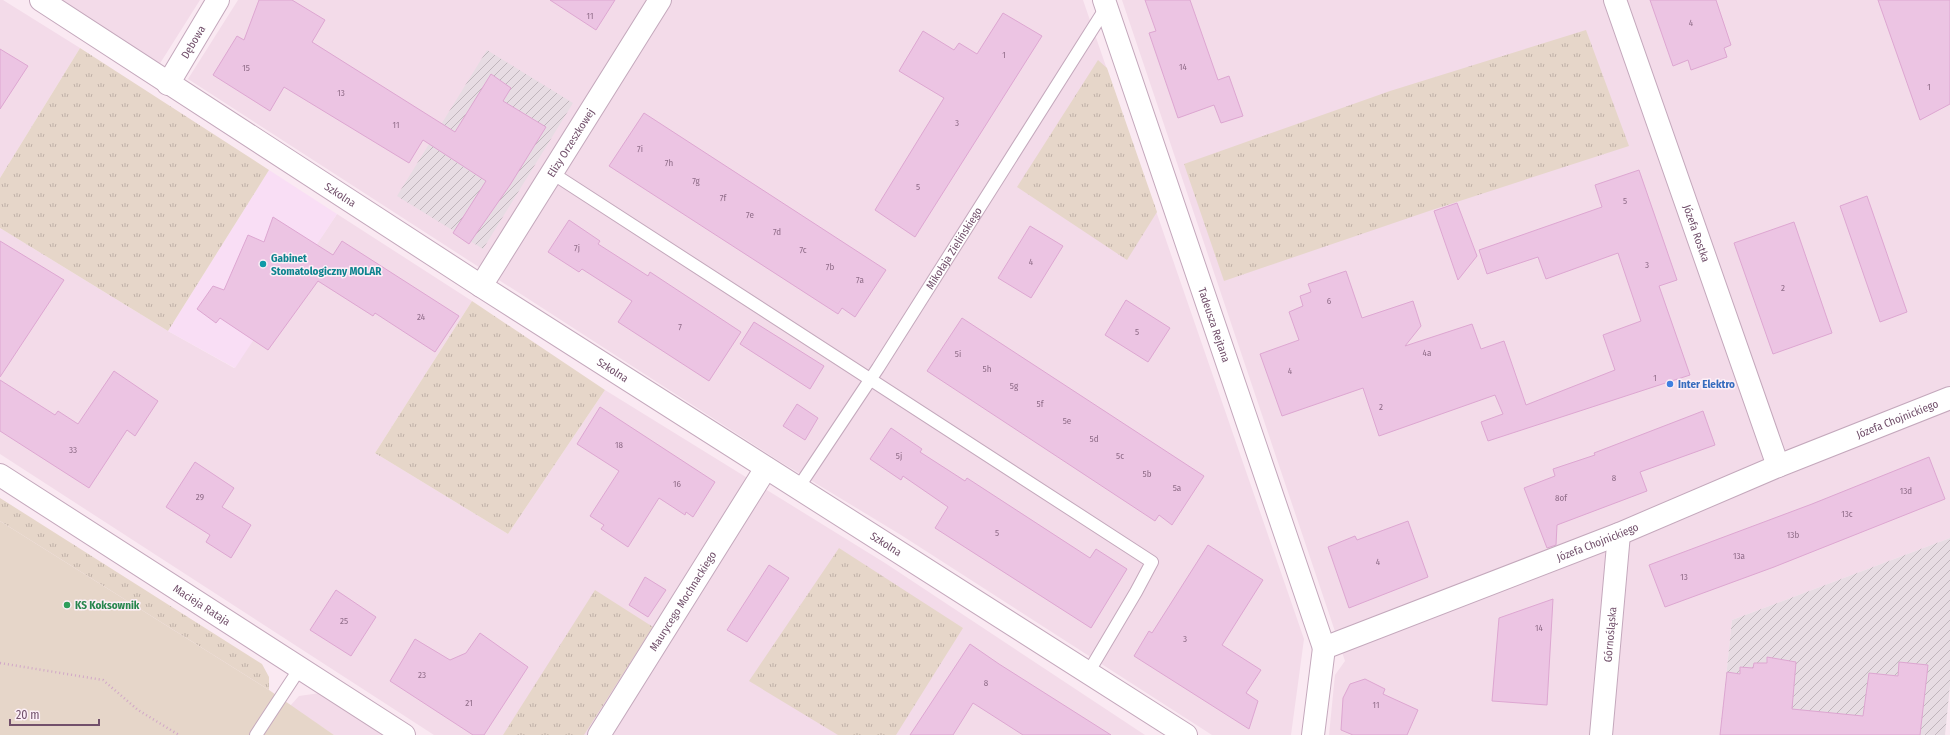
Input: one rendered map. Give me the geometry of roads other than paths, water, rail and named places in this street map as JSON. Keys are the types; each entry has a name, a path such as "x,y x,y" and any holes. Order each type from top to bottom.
{"street":[{"name":"Szkolna","path":"41,0 480,286 1186,735"},
{"name":"Dębowa","path":"168,84 218,0"},
{"name":"Elizy Orzeszkowej","path":"480,286 660,0"},
{"name":"Józefa Rostka","path":"1615,0 1778,466"},
{"name":"Tadeusza Rejtana","path":"1106,3 1324,648"},
{"name":"Józefa Chojnickiego","path":"1324,648 1619,534 1778,466 1950,398"},
{"name":"Maurycego Mochnackiego","path":"599,735 766,468"},
{"name":"Macieja Rataja","path":"0,475 404,735"},
{"name":"Górnośląska","path":"1601,735 1619,534"},
{"path":"1313,735 1324,648"}],"lane":[{"name":"Mikołaja Zielińskiego","path":"798,488 870,379 1106,3"},
{"path":"552,173 1152,562 1088,673"},
{"path":"256,735 300,668"}],"place":[{"name":"Gabinet Stomatologiczny MOLAR","path":"263,264"},
{"name":"Inter Elektro","path":"1670,384"},
{"name":"KS Koksownik","path":"67,605"}]}
